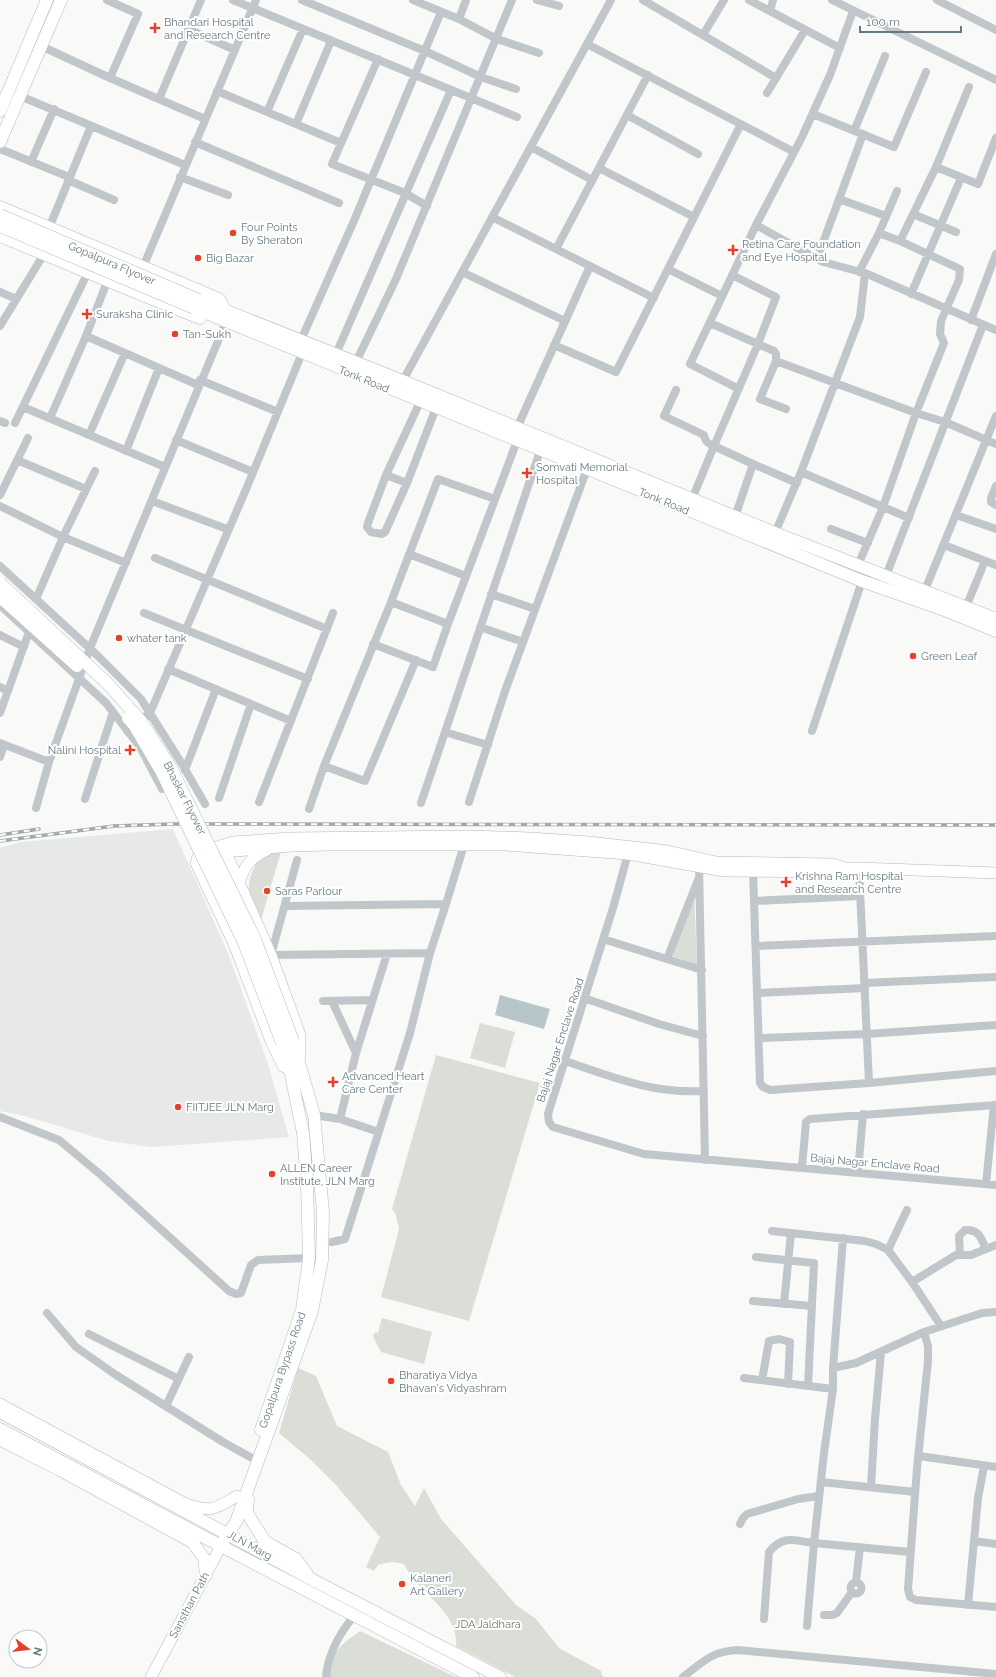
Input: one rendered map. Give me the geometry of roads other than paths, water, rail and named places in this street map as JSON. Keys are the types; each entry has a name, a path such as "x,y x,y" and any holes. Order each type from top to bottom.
{"main road":[{"path":"0,142 61,0"},
{"path":"0,111 45,1"},
{"path":"0,208 219,299 224,318 211,322 107,282 88,272 0,236"},
{"name":"Gopalpura Flyover","path":"0,215 224,318"},
{"name":"Gopalpura Flyover","path":"0,226 196,304"},
{"path":"70,265 80,241"},
{"name":"Tonk Road","path":"224,318 300,340 336,354 735,517 996,619"},
{"name":"Tonk Road","path":"224,318 302,353 420,402 862,582 942,609 996,631"},
{"name":"Bhaskar Flyover","path":"0,583 106,683 141,721 168,762 255,939 287,1042 290,1070"},
{"name":"Bhaskar Flyover","path":"0,597 100,686 134,726 161,771 244,943 287,1042 300,1061"},
{"name":"Gopalpura Bypass Road","path":"226,1532 236,1522 248,1490 307,1311 322,1260 323,1212 314,1115 300,1061"},
{"name":"Gopalpura Bypass Road","path":"226,1532 237,1496 307,1311 309,1258 307,1183 303,1133 290,1070"},
{"name":"JLN Marg","path":"0,1412 311,1579 500,1677"},
{"name":"JLN Marg","path":"0,1429 112,1494 188,1529 474,1677"},
{"path":"58,1442 91,1452"},
{"path":"248,1490 247,1513 264,1540 296,1559 311,1579"},
{"path":"188,1529 193,1543 204,1558 206,1575"},
{"path":"219,1545 226,1532"}],"street":[{"path":"106,0 138,14 110,78"},
{"path":"159,99 201,0"},
{"path":"233,0 255,4 303,29 517,117"},
{"path":"302,0 314,2 481,77 516,89"},
{"path":"459,19 466,0"},
{"path":"356,362 396,279 512,0"},
{"path":"538,0 559,6"},
{"path":"396,392 611,0"},
{"path":"643,0 776,78"},
{"path":"702,35 724,0"},
{"path":"749,0 840,48"},
{"path":"770,11 773,0"},
{"path":"832,0 996,80"},
{"path":"937,0 996,30"},
{"path":"416,1 459,19 497,38 538,53"},
{"path":"143,267 185,165 255,4"},
{"path":"739,389 690,364 756,225 813,114 830,75 853,11"},
{"path":"300,340 371,179 441,12"},
{"path":"188,29 235,50"},
{"path":"267,112 303,29"},
{"path":"767,93 805,30"},
{"path":"296,124 331,41"},
{"path":"587,44 794,152"},
{"path":"41,46 205,119"},
{"path":"854,131 885,56"},
{"path":"378,59 332,164 405,193 427,206"},
{"path":"813,114 894,147 926,72"},
{"path":"556,249 648,76"},
{"path":"900,241 936,167 969,87"},
{"path":"336,354 451,90"},
{"path":"217,91 341,143"},
{"path":"20,96 185,165"},
{"path":"30,162 54,109"},
{"path":"627,115 698,154"},
{"path":"554,345 616,372 741,124"},
{"path":"49,228 91,126"},
{"path":"817,259 862,134"},
{"path":"936,167 978,184 996,138"},
{"path":"195,142 339,203"},
{"path":"530,147 592,180"},
{"path":"0,150 69,178 114,200"},
{"path":"599,168 694,217"},
{"path":"180,177 228,195"},
{"path":"911,294 961,178"},
{"path":"775,533 797,483 860,317 862,273 897,191"},
{"path":"839,199 886,216"},
{"path":"913,214 956,232"},
{"path":"492,217 654,298"},
{"path":"756,225 823,262 862,273 996,330"},
{"path":"858,565 883,508 916,413 944,343 940,334 941,321 959,280 960,269 900,241 879,233"},
{"path":"0,326 44,254"},
{"path":"970,320 996,256"},
{"path":"517,428 590,266"},
{"path":"668,269 722,296"},
{"path":"15,423 88,272"},
{"path":"462,272 565,321"},
{"path":"692,499 758,344 776,297 732,275"},
{"path":"50,418 86,336 107,282"},
{"path":"0,292 16,299"},
{"path":"36,808 49,762 78,678 152,501 224,318"},
{"path":"710,323 774,350 776,354 776,361 760,399 786,409"},
{"path":"886,576 983,325"},
{"path":"86,336 158,368 278,412"},
{"path":"89,435 125,353"},
{"path":"127,731 150,713 302,353"},
{"path":"776,361 916,413 945,422 996,444"},
{"path":"126,451 158,368"},
{"path":"676,390 664,416 704,436 705,440 709,444 797,483"},
{"path":"420,402 386,475 368,523 367,527 371,532 382,534 385,532 407,483 436,408"},
{"path":"23,407 165,467"},
{"path":"925,590 996,416"},
{"path":"0,495 28,438"},
{"path":"176,440 253,472"},
{"path":"373,644 433,666 517,441"},
{"path":"421,803 540,450"},
{"path":"17,460 86,489"},
{"path":"735,517 753,464"},
{"path":"469,802 505,691 587,469"},
{"path":"36,598 95,471"},
{"path":"801,472 909,518"},
{"path":"386,475 407,483"},
{"path":"309,809 324,766 391,602 438,479 496,499"},
{"path":"996,486 991,498 991,502 996,505"},
{"path":"152,501 227,529"},
{"path":"0,506 126,563"},
{"path":"956,514 996,529"},
{"path":"831,529 868,543"},
{"path":"944,545 996,564"},
{"path":"409,554 466,576"},
{"path":"155,558 327,629"},
{"path":"966,607 985,560"},
{"path":"0,566 90,648 141,699 205,804"},
{"path":"812,731 862,582"},
{"path":"491,594 535,609"},
{"path":"391,602 448,624"},
{"path":"0,605 106,703 140,747 162,789"},
{"path":"144,613 186,628 308,679"},
{"path":"259,802 333,613"},
{"path":"480,627 523,642"},
{"path":"0,713 29,632"},
{"path":"0,635 24,647"},
{"path":"324,766 365,781 416,660"},
{"path":"168,669 291,721"},
{"path":"0,687 8,691"},
{"path":"185,770 216,689"},
{"path":"219,798 251,704"},
{"path":"85,800 113,712"},
{"path":"445,732 488,745"},
{"path":"0,757 2,744 49,762"},
{"path":"290,1070 284,1066 271,1041 235,946 196,863 198,857 204,851 233,842 291,838 404,836 530,838 629,850 699,872 832,872 845,868"},
{"path":"223,846 235,851 328,845 506,845 668,851 716,862 832,864 845,868 996,873"},
{"path":"332,1242 345,1239 410,1033 430,954 464,845"},
{"path":"223,846 271,955 300,1035 300,1061"},
{"path":"239,884 245,867 254,857 271,848"},
{"name":"Bajaj Nagar Enclave Road","path":"629,850 603,939 548,1114 549,1122 553,1127 637,1152 705,1160 996,1185"},
{"path":"271,955 297,860"},
{"path":"859,868 869,1083"},
{"path":"753,871 760,1083 766,1089 869,1083 996,1071"},
{"path":"667,959 699,872"},
{"path":"699,872 705,1160"},
{"path":"754,901 860,896"},
{"path":"285,906 446,904"},
{"path":"756,946 996,936"},
{"path":"603,939 702,970"},
{"path":"340,1119 356,1053 387,954"},
{"path":"271,955 430,954"},
{"path":"757,993 996,977"},
{"path":"584,998 659,1024 703,1036"},
{"path":"323,1002 372,1000"},
{"path":"332,1001 356,1053"},
{"path":"759,1038 867,1034 996,1025"},
{"path":"565,1061 642,1086 683,1091 704,1090"},
{"path":"802,1168 806,1122 808,1120 815,1118 863,1114 995,1105 986,1184"},
{"path":"858,1172 863,1114"},
{"path":"314,1115 340,1119 379,1132"},
{"path":"0,1117 59,1140 229,1291 236,1294 241,1293 251,1265 258,1260 309,1258"},
{"path":"888,1250 907,1210"},
{"path":"960,1254 960,1236 965,1230 975,1230 980,1235 986,1250"},
{"path":"772,1232 843,1238 876,1244 888,1250 912,1282 941,1326"},
{"path":"784,1304 787,1260 791,1233"},
{"path":"807,1626 819,1496 833,1389 833,1368 843,1238"},
{"path":"912,1282 960,1254 971,1255 996,1245"},
{"path":"756,1257 814,1263 808,1386"},
{"path":"753,1301 812,1306"},
{"path":"833,1368 856,1363 924,1332 941,1326 982,1313 996,1312"},
{"path":"48,1314 76,1347 116,1375 223,1442 252,1458"},
{"path":"924,1332 928,1346 928,1361 915,1492 908,1589 912,1599 996,1607"},
{"path":"89,1334 179,1379"},
{"path":"762,1380 769,1341 779,1339 790,1342 788,1384"},
{"path":"871,1487 881,1352"},
{"path":"166,1406 189,1357"},
{"path":"744,1378 833,1389"},
{"path":"0,1404 186,1504 213,1510 237,1496"},
{"path":"0,1440 112,1494 193,1543"},
{"path":"919,1456 996,1467"},
{"path":"968,1605 974,1541 984,1466"},
{"path":"821,1482 915,1492"},
{"path":"740,1524 746,1514 798,1499 819,1496"},
{"path":"764,1619 769,1552 776,1544 783,1540 910,1552"},
{"path":"974,1541 996,1544"},
{"name":"Sansthan Path","path":"151,1677 213,1562 219,1545"},
{"path":"824,1615 833,1615 837,1613 852,1592 850,1586 856,1582 860,1547"},
{"path":"326,1677 331,1652 340,1634 354,1616"},
{"path":"683,1677 714,1654 724,1651 738,1650 996,1674"}],"railway":[{"path":"0,841 114,826 173,824 996,825"},
{"path":"0,835 39,829"}],"place":[{"name":"Bhandari Hospital and Research Centre","path":"155,28"},
{"name":"Four Points By Sheraton","path":"233,233"},
{"name":"Retina Care Foundation and Eye Hospital","path":"733,250"},
{"name":"Big Bazar","path":"198,258"},
{"name":"Suraksha Clinic","path":"87,314"},
{"name":"Tan-Sukh","path":"175,334"},
{"name":"Somvati Memorial Hospital","path":"527,473"},
{"name":"whater tank","path":"119,638"},
{"name":"Green Leaf","path":"913,656"},
{"name":"Nalini Hospital","path":"130,750"},
{"name":"Krishna Ram Hospital and Research Centre","path":"786,882"},
{"name":"Saras Parlour","path":"267,891"},
{"name":"Advanced Heart Care Center","path":"333,1082"},
{"name":"FIITJEE JLN Marg","path":"178,1107"},
{"name":"ALLEN Career Institute, JLN Marg","path":"272,1174"},
{"name":"Bharatiya Vidya Bhavan's Vidyashram","path":"391,1381"},
{"name":"Kalaneri Art Gallery","path":"402,1584"}],"park label":[{"name":"JDA Jaldhara","path":"488,1624"}]}
